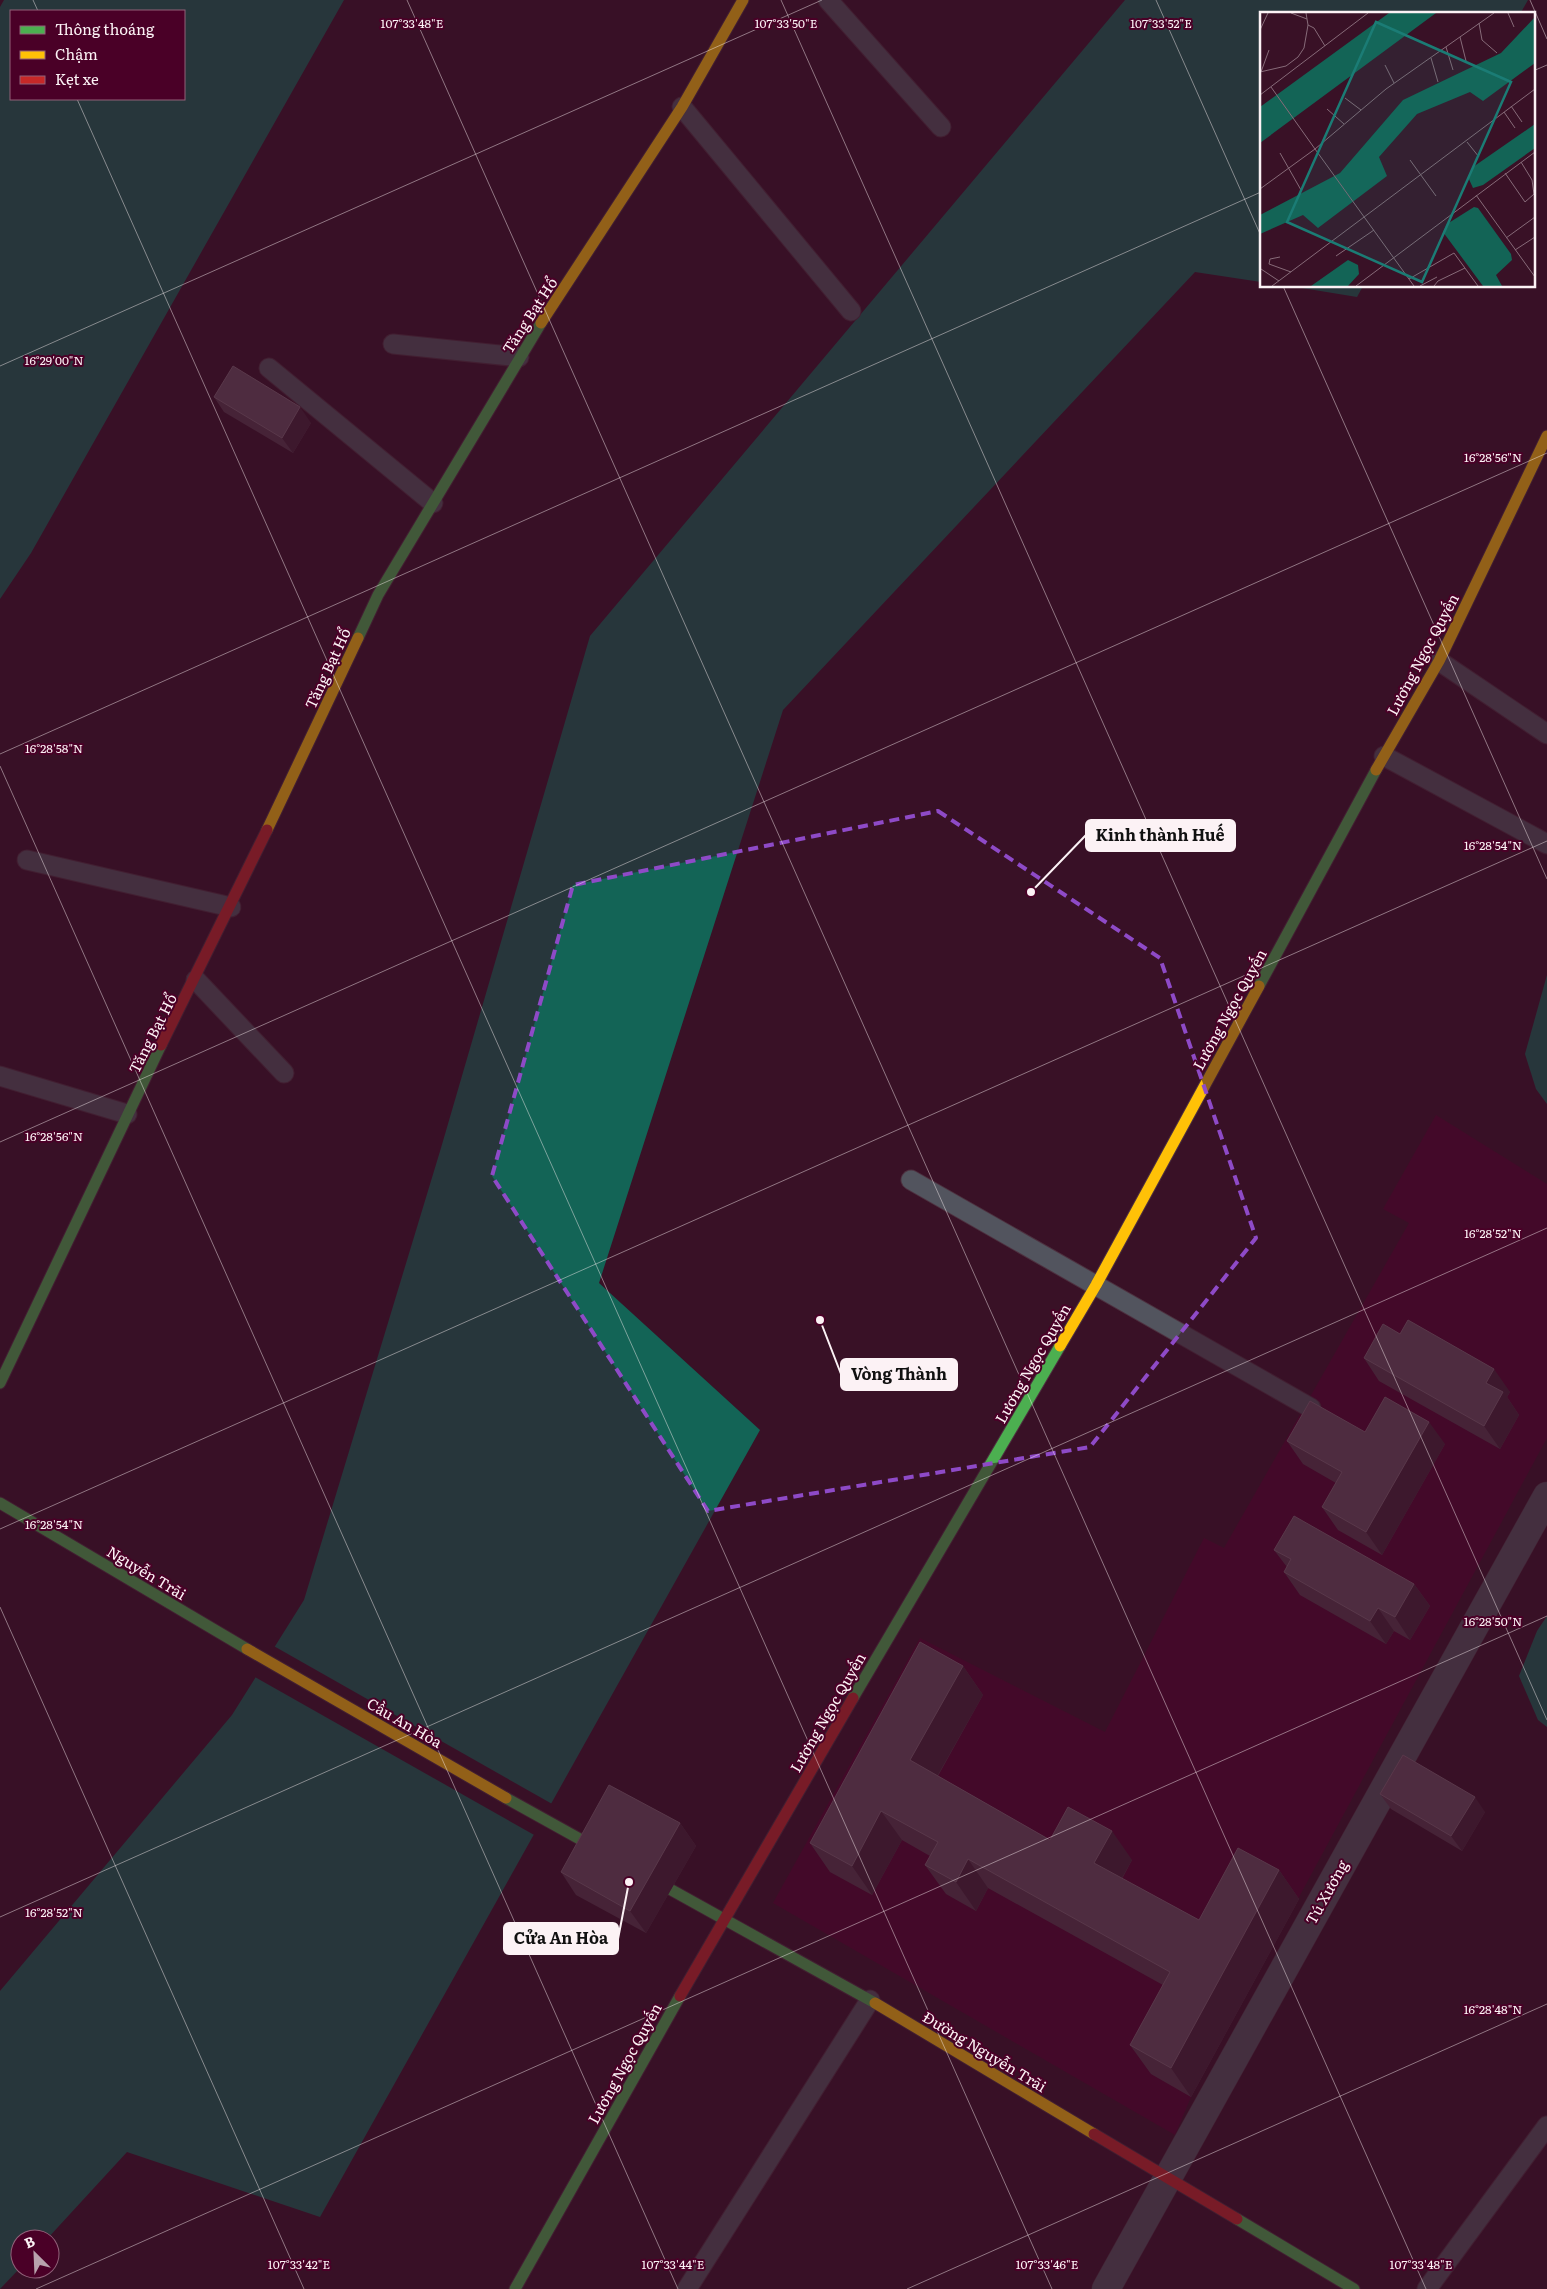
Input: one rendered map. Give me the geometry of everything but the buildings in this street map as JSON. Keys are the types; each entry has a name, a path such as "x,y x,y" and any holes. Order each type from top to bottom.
{"main road":[{"name":"Tăng Bạt Hổ","path":"0,1383 39,1304 127,1114 196,980 378,595 519,357 682,107 743,0"},
{"name":"Lương Ngọc Quyến","path":"515,2289 724,1917 1096,1285 1384,756 1439,661 1547,436"},
{"name":"Nguyễn Trãi","path":"0,1503 252,1652"},
{"name":"Cầu An Hòa","path":"252,1652 596,1848"},
{"name":"Đường Nguyễn Trãi","path":"596,1848 724,1917 870,2000 1354,2289"}],"street":[{"name":"Tú Xương","path":"1106,2289 1547,1496"}],"lane":[{"path":"828,0 941,127"},
{"path":"682,107 851,311"},
{"path":"392,344 519,357"},
{"path":"269,368 433,503"},
{"path":"1439,661 1547,734"},
{"path":"1384,756 1547,844"},
{"path":"27,860 231,907"},
{"path":"196,980 284,1073"},
{"path":"0,1076 127,1114"},
{"path":"911,1180 1311,1408"},
{"path":"688,2289 870,2000"},
{"path":"1427,2289 1547,2126"}],"highlighted area":[{"path":"938,811 1160,958 1256,1238 1090,1447 708,1511 492,1176 573,885"}],"shaded area":[{"path":"4,0 344,0 31,553 0,599 0,7"},
{"path":"1125,0 1528,0 1521,12 1260,12 1260,282 1195,272 783,710 599,1283 760,1430 320,2217 127,2152 56,2229 10,2229 10,2278 0,2289 0,1991 232,1715 304,1600 441,1148 590,636"},
{"path":"1302,288 1362,288 1357,297"},
{"path":"1547,975 1547,1104 1536,1089 1525,1054"},
{"path":"1436,1115 1547,1184 1547,1438 1191,2097 1175,2135 773,1903 920,1638 1105,1732 1204,1538 1224,1548 1409,1223 1383,1209"},
{"path":"1547,1616 1547,1727 1538,1720 1519,1676 1537,1631"}],"pier":[{"path":"272,1645 554,1805 536,1836 253,1676"}],"traffic: fast":[{"path":"358,638 378,595 541,323"},
{"path":"1259,986 1376,770"},
{"path":"0,1383 161,1045"},
{"path":"853,1698 1060,1346"},
{"path":"0,1503 247,1649"},
{"path":"506,1798 875,2003"},
{"path":"515,2289 680,1996"},
{"path":"1237,2219 1354,2289"}],"traffic: slow":[{"path":"541,323 682,107 743,0"},
{"path":"1376,770 1439,661 1547,436"},
{"path":"267,830 358,638"},
{"path":"1060,1346 1096,1285 1259,986"},
{"path":"247,1649 506,1798"},
{"path":"875,2003 1094,2134"}],"traffic: jam":[{"path":"161,1045 267,830"},
{"path":"680,1996 853,1698"},
{"path":"1094,2134 1237,2219"}],"place":[{"name":"Kinh thành Huế","path":"1031,892"},
{"name":"Vòng Thành","path":"820,1320"},
{"name":"Cửa An Hòa","path":"629,1882"}]}
